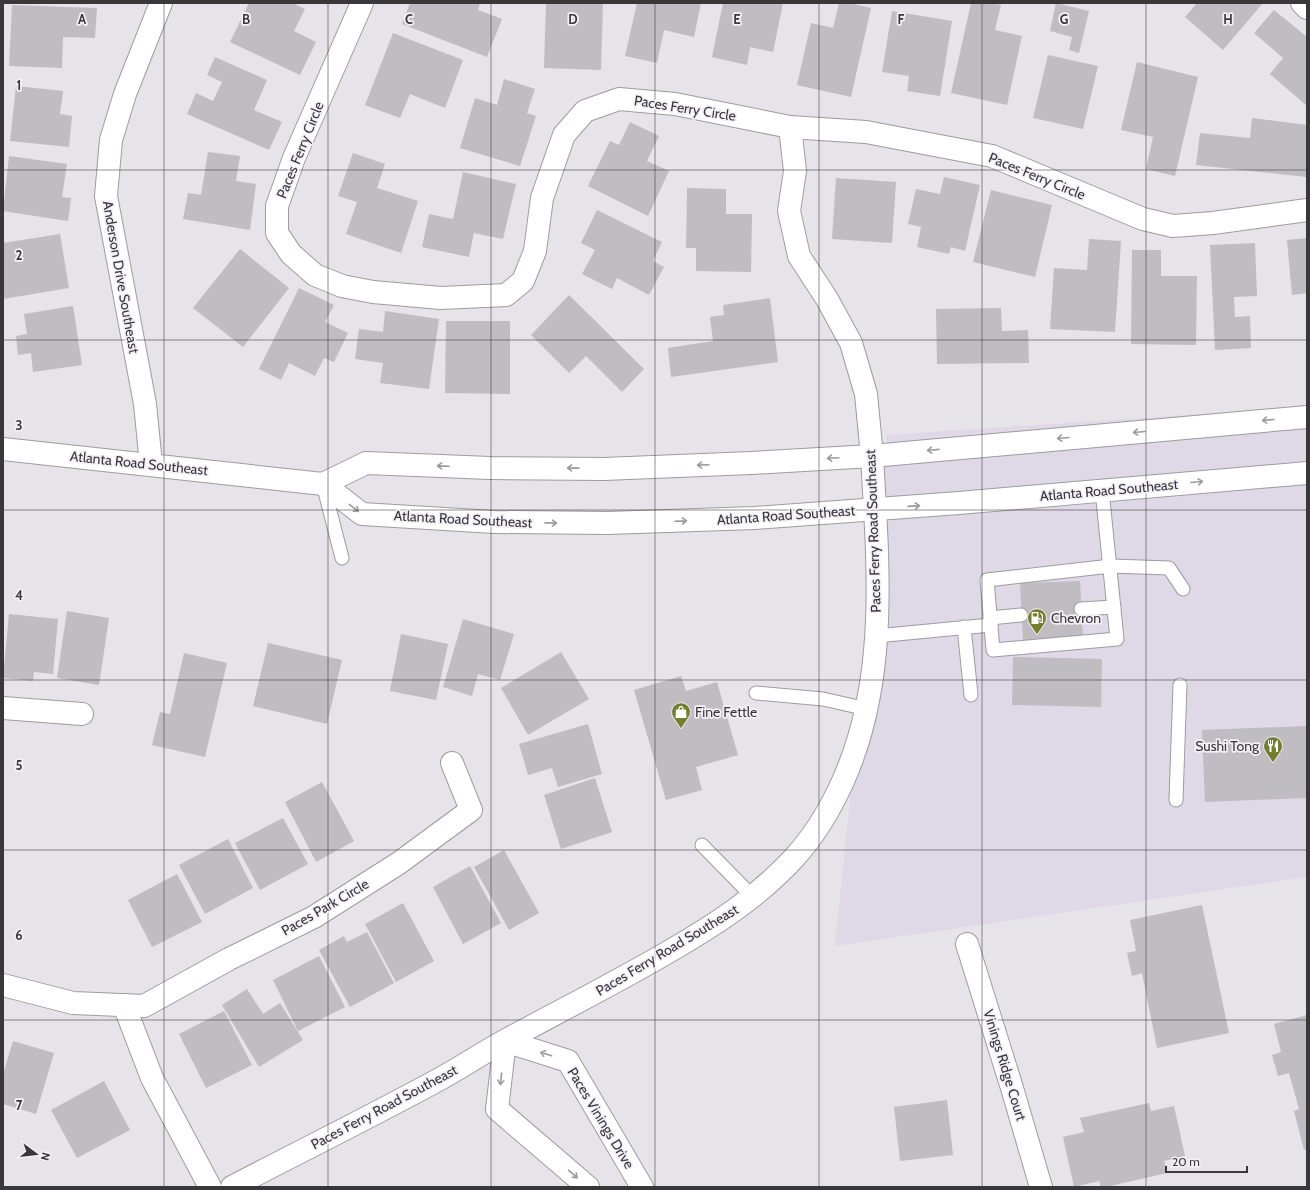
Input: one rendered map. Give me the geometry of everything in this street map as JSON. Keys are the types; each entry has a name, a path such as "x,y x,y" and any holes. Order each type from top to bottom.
{"street":[{"name":"Anderson Drive Southeast","path":"151,464 145,404 106,196 111,140 125,94 161,3"},
{"name":"Paces Ferry Circle","path":"362,3 294,158 277,206 277,233 291,254 315,275 342,286 373,292 441,298 506,295 523,281 535,251 542,198 564,135 585,111 619,99 675,104 790,127 866,132 992,156 1143,219 1173,226 1213,223 1307,210"},
{"path":"1302,3 1307,8"},
{"name":"Paces Ferry Road Southeast","path":"232,1187 439,1079 505,1040 646,965 723,920 753,897 795,857 823,819 843,781 859,740 867,709 875,656 878,568 872,456 866,394 852,343 827,299 799,256 789,210 795,171 790,127"},
{"path":"323,484 366,463 490,468 604,469 751,463 872,456 1307,417"},
{"name":"Atlanta Road Southeast","path":"3,449 323,484 362,514 494,522 639,522 755,518 1307,473"},
{"path":"3,708 82,714"},
{"name":"Paces Park Circle","path":"3,985 73,1004 144,1006 229,959 314,917 399,863 471,810 452,763"},
{"name":"Vinings Ridge Court","path":"967,944 1041,1187"},
{"path":"124,1005 152,1078 210,1187"},
{"path":"505,1040 497,1109 588,1187"},
{"name":"Paces Vinings Drive","path":"505,1040 568,1062 642,1187"}],"lane":[{"path":"323,484 342,558"},
{"path":"1102,490 1111,566 1117,639 993,650 987,580 1111,566 1169,568 1182,589"},
{"path":"1082,609 1114,606"},
{"path":"876,636 964,627 1021,615"},
{"path":"964,627 971,695"},
{"path":"1176,800 1180,685"},
{"path":"756,693 823,699 867,709"},
{"path":"702,845 753,897"}],"shaded area":[{"path":"1307,407 1307,877 835,946 887,435"}],"building":[{"path":"249,3 293,3 305,9 294,31 316,42 300,75 230,42"},
{"path":"410,3 480,3 478,10 502,19 487,57 402,24"},
{"path":"546,3 603,3 601,70 544,68"},
{"path":"637,3 701,3 694,37 664,30 657,63 625,56"},
{"path":"723,3 783,3 773,52 750,47 747,65 712,57"},
{"path":"839,3 849,3 871,8 851,97 797,85 811,23 833,28"},
{"path":"971,3 992,3 1001,5 995,30 1022,36 1007,105 951,93"},
{"path":"1056,3 1089,11 1079,53 1069,50 1072,37 1050,31"},
{"path":"1197,3 1263,3 1223,50 1185,17"},
{"path":"12,5 97,8 95,38 63,37 62,68 9,66"},
{"path":"1274,10 1307,37 1307,106 1270,74 1283,58 1254,33"},
{"path":"892,11 952,21 940,96 907,91 909,76 882,72"},
{"path":"393,33 463,60 445,108 410,94 400,118 365,105"},
{"path":"1048,55 1098,66 1083,129 1033,118"},
{"path":"215,57 267,80 254,110 282,122 269,150 187,114 196,93 213,101 222,82 207,75"},
{"path":"1137,62 1198,77 1175,176 1146,169 1153,137 1121,130"},
{"path":"504,79 535,89 527,113 536,116 520,166 460,148 475,98 497,105"},
{"path":"16,86 63,91 60,114 72,116 69,147 10,141"},
{"path":"1252,118 1307,125 1307,177 1196,165 1200,133 1250,138"},
{"path":"630,122 659,136 647,161 669,171 648,216 588,186 610,141 619,145"},
{"path":"208,152 240,156 236,181 256,184 250,230 183,219 188,193 201,195"},
{"path":"353,153 385,164 377,188 418,201 401,253 346,234 357,202 338,196"},
{"path":"9,156 67,164 62,197 71,198 68,221 3,211"},
{"path":"463,172 516,184 503,239 474,233 469,257 422,247 429,214 453,219"},
{"path":"944,177 980,185 965,251 951,247 949,254 917,247 921,227 908,224 916,189 940,194"},
{"path":"836,178 896,182 892,243 832,239"},
{"path":"687,188 726,189 726,214 752,214 751,272 696,271 696,248 686,248"},
{"path":"991,190 1052,205 1035,277 973,262"},
{"path":"597,210 662,242 653,261 664,267 649,295 617,278 612,289 582,274 595,250 581,243"},
{"path":"60,234 69,288 3,299 3,243"},
{"path":"1307,238 1307,293 1292,295 1287,240"},
{"path":"1089,239 1121,241 1115,332 1050,329 1054,268 1087,270"},
{"path":"1255,243 1257,296 1234,297 1235,317 1250,316 1251,348 1215,350 1210,245"},
{"path":"240,249 289,288 243,347 193,308"},
{"path":"1132,250 1161,250 1161,276 1197,276 1196,345 1131,344"},
{"path":"299,288 334,305 325,322 348,333 334,362 324,358 315,376 289,363 281,380 259,369"},
{"path":"569,295 644,369 622,392 586,356 569,373 531,335"},
{"path":"770,298 778,362 671,377 668,348 713,341 710,317 724,315 723,305"},
{"path":"73,306 82,365 33,372 31,353 18,355 16,336 27,334 24,314"},
{"path":"1001,308 1002,331 1028,330 1029,363 937,364 936,309"},
{"path":"385,311 439,319 429,389 380,383 383,363 355,359 359,329 383,332"},
{"path":"446,321 510,321 510,394 445,393"},
{"path":"1080,581 1083,639 1023,641 1020,583"},
{"path":"67,611 109,618 99,685 57,678"},
{"path":"9,614 58,619 53,674 34,672 33,681 3,678"},
{"path":"463,619 514,634 500,680 478,674 472,696 443,687"},
{"path":"401,634 448,644 436,700 390,691"},
{"path":"268,643 342,660 327,724 253,706"},
{"path":"561,652 589,699 528,735 501,688"},
{"path":"184,653 227,663 205,757 152,745 160,712 170,714"},
{"path":"1013,657 1102,659 1101,707 1012,705"},
{"path":"681,676 686,691 717,682 738,755 696,767 702,790 666,800 634,690"},
{"path":"588,724 602,774 558,787 552,768 528,775 519,744"},
{"path":"1307,726 1307,798 1205,802 1202,730"},
{"path":"595,778 612,832 561,849 544,795"},
{"path":"322,782 354,841 316,862 285,802"},
{"path":"283,818 308,864 260,890 235,843"},
{"path":"228,839 253,888 205,914 179,865"},
{"path":"504,850 539,913 509,930 474,867"},
{"path":"470,866 501,923 463,944 433,887"},
{"path":"177,874 202,922 152,947 128,900"},
{"path":"403,903 434,961 396,982 365,924"},
{"path":"1202,905 1229,1033 1157,1048 1142,973 1132,976 1127,953 1136,951 1130,920"},
{"path":"367,932 394,983 350,1007 319,950 344,936 347,942"},
{"path":"319,956 345,1007 298,1031 273,980"},
{"path":"247,989 263,1014 280,1003 303,1040 259,1067 222,1005"},
{"path":"224,1011 252,1065 206,1088 179,1034"},
{"path":"1307,1015 1307,1149 1304,1150 1294,1111 1299,1109 1289,1073 1278,1076 1272,1055 1281,1052 1274,1024"},
{"path":"13,1041 54,1053 36,1114 3,1104 3,1074"},
{"path":"104,1081 130,1130 77,1158 51,1110"},
{"path":"947,1100 953,1155 900,1161 894,1107"},
{"path":"1149,1103 1151,1111 1174,1106 1185,1156 1164,1161 1167,1173 1106,1187 1101,1187 1099,1181 1074,1187 1063,1137 1084,1132 1080,1118"}],"place":[{"name":"Chevron","path":"1037,635"},
{"name":"Fine Fettle","path":"681,729"},
{"name":"Sushi Tong","path":"1273,763"}]}
